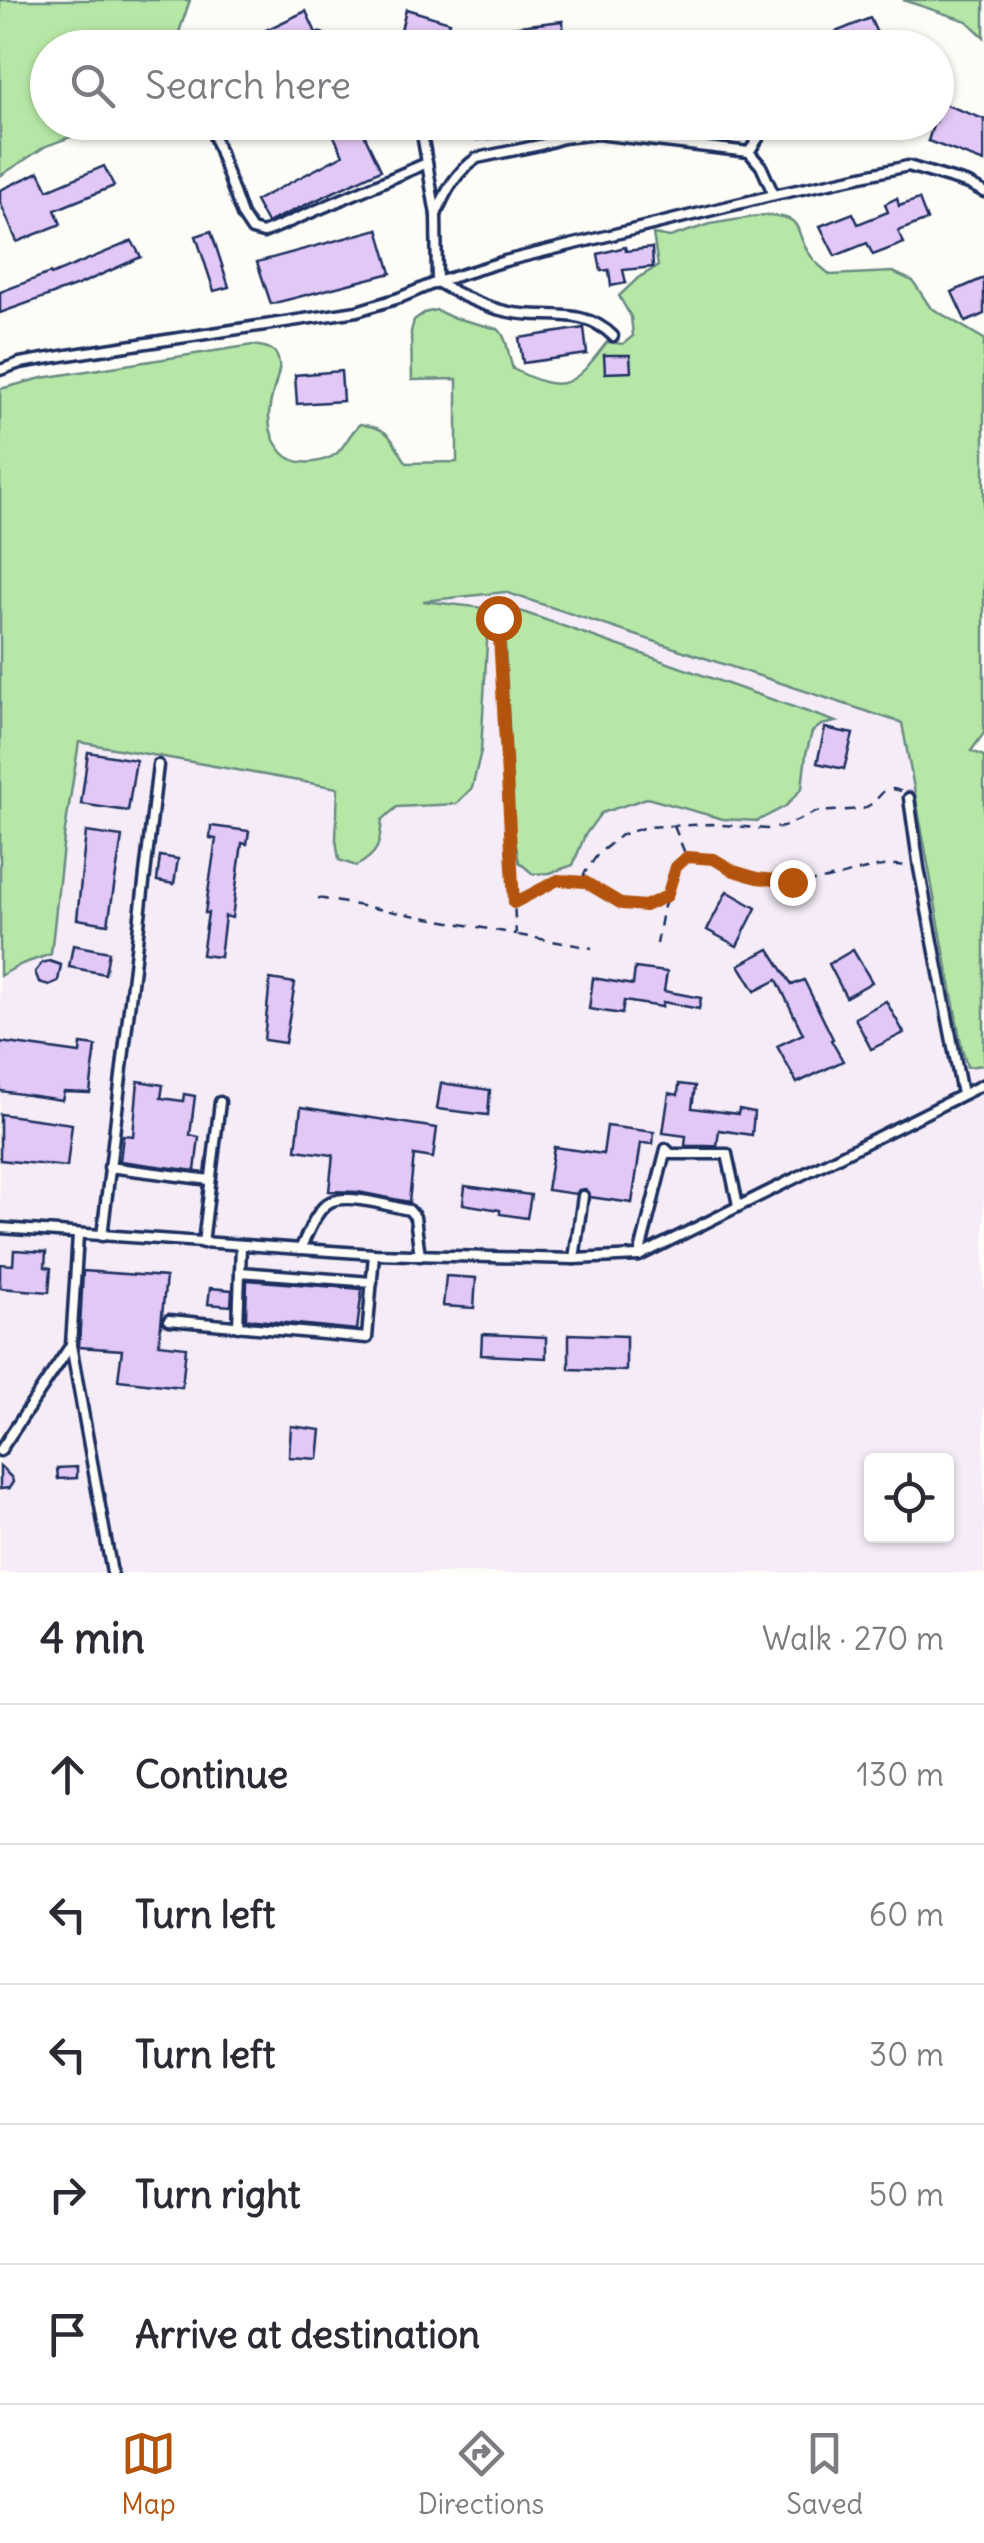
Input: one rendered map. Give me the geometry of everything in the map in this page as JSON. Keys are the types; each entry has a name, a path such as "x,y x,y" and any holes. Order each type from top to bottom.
{"lane":[{"path":"215,140 242,215 252,230 263,234 427,163"},
{"path":"423,140 436,215 437,282"},
{"path":"436,215 462,168 476,158 556,140"},
{"path":"648,140 749,152 761,166 774,194"},
{"path":"749,152 757,140"},
{"path":"0,370 20,363 357,311 505,260 774,194 908,166 984,192"},
{"path":"437,282 505,312 592,320 613,336"},
{"path":"102,1236 158,765"},
{"path":"910,798 919,868 962,1094"},
{"path":"0,1228 374,1254 574,1259 639,1256 984,1084"},
{"path":"203,1243 220,1102"},
{"path":"639,1256 666,1149 671,1154 727,1154 738,1205"},
{"path":"109,1167 210,1180"},
{"path":"574,1259 584,1196"},
{"path":"300,1249 322,1210 330,1202 345,1199 409,1210 415,1217 420,1256"},
{"path":"78,1235 71,1345 112,1573"},
{"path":"238,1326 241,1246"},
{"path":"169,1320 367,1338 374,1254"},
{"path":"240,1272 372,1282"},
{"path":"0,1451 71,1345"}],"path":[{"path":"498,618 516,934"},
{"path":"585,882 584,874 598,854 621,834 646,827 712,824 767,829 783,827 816,812 863,809 883,792 894,789 904,791 910,798"},
{"path":"674,826 687,857"},
{"path":"658,944 676,867 687,857 714,859 745,875 792,882 817,883 900,865 919,868"},
{"path":"514,903 558,880 585,882 622,904 645,906 667,896"},
{"path":"318,898 592,948"}],"shaded area":[{"path":"505,592 902,723 984,756 984,1573 0,1573 0,665 385,603"}],"green space":[{"path":"0,0 190,0 180,30 30,30 30,140 62,140 0,176"},
{"path":"903,0 984,0 984,37 967,21"},
{"path":"765,215 793,222 813,259 830,275 893,272 913,281 930,307 984,339 984,733 971,751 984,756 984,1065 967,1067 962,1049 902,723 505,592 423,601 485,608 481,751 472,788 456,804 397,807 382,820 374,852 356,866 339,860 338,788 79,742 51,954 0,976 0,389 42,378 253,345 277,355 279,370 269,420 275,442 288,458 308,463 332,457 360,424 385,432 407,463 457,462 457,379 412,380 414,320 436,310 498,329 513,369 545,382 568,382 586,368 607,342 623,344 633,336 631,317 619,296 658,266 653,234 670,237 710,224"},
{"path":"503,605 836,722 812,732 802,788 786,806 757,821 723,819 647,798 601,813 585,835 573,865 533,874 519,862 514,836"}],"building":[{"path":"406,9 450,22 448,30 401,30"},
{"path":"306,11 315,30 266,30"},
{"path":"870,18 876,30 840,30"},
{"path":"563,21 563,30 484,30"},
{"path":"954,108 984,119 984,162 928,141 954,140"},
{"path":"336,140 367,140 381,170 267,223 255,201 343,155"},
{"path":"104,166 114,186 55,210 61,224 17,242 0,202 0,190 39,172 48,190"},
{"path":"897,198 899,206 919,199 927,220 898,231 904,243 873,255 867,243 835,256 820,226 853,213 858,224 888,212 885,204"},
{"path":"378,229 391,273 271,304 257,262"},
{"path":"211,231 229,287 214,291 196,236"},
{"path":"132,241 141,257 0,313 0,292"},
{"path":"625,247 626,251 652,248 653,267 623,270 626,283 611,286 609,270 601,271 598,254"},
{"path":"984,278 984,314 966,322 952,292"},
{"path":"584,328 587,354 523,363 519,338"},
{"path":"604,355 630,355 631,372 605,373"},
{"path":"341,371 343,401 297,404 295,375"},
{"path":"825,728 853,734 844,769 817,763"},
{"path":"88,752 136,760 128,811 81,804"},
{"path":"211,826 249,831 247,844 242,843 232,918 225,916 220,957 202,955 216,839 210,838"},
{"path":"86,832 122,837 108,924 77,919"},
{"path":"160,856 178,859 174,884 157,881"},
{"path":"727,891 756,908 737,946 707,930"},
{"path":"73,945 109,952 105,974 69,967"},
{"path":"769,949 792,985 804,980 843,1061 797,1083 777,1046 803,1034 777,980 755,991 739,965"},
{"path":"853,950 872,982 846,997 829,964"},
{"path":"49,961 61,965 58,981 49,985 39,982 35,972"},
{"path":"635,968 667,972 664,991 701,998 699,1009 663,1002 662,1007 624,1001 622,1014 589,1009 593,978 633,985"},
{"path":"270,979 295,983 285,1043 264,1040"},
{"path":"886,1001 904,1033 871,1049 855,1018"},
{"path":"0,1042 80,1053 81,1044 96,1046 90,1093 64,1092 62,1100 0,1091"},
{"path":"138,1081 163,1085 161,1098 183,1101 184,1094 195,1096 190,1135 199,1137 195,1171 120,1161 123,1135 133,1136"},
{"path":"441,1083 490,1090 488,1115 437,1109"},
{"path":"679,1084 695,1086 692,1108 738,1114 739,1109 754,1112 752,1135 719,1130 717,1146 685,1146 686,1136 663,1133 669,1093 678,1095"},
{"path":"301,1107 437,1128 433,1158 414,1155 409,1202 329,1191 333,1155 296,1150"},
{"path":"0,1114 72,1124 67,1167 0,1160"},
{"path":"607,1126 654,1132 653,1144 641,1143 632,1203 590,1197 585,1189 576,1194 547,1190 554,1147 603,1154"},
{"path":"465,1186 531,1195 527,1218 463,1204"},
{"path":"14,1250 46,1252 45,1267 51,1268 49,1292 0,1288 0,1264 13,1265"},
{"path":"83,1271 166,1277 159,1344 186,1347 182,1387 118,1380 122,1350 79,1347"},
{"path":"446,1276 476,1278 474,1308 443,1306"},
{"path":"247,1280 362,1289 357,1330 246,1319"},
{"path":"210,1288 232,1290 231,1306 208,1304"},
{"path":"482,1334 546,1337 546,1358 481,1355"},
{"path":"569,1334 626,1336 626,1371 569,1369"},
{"path":"291,1426 321,1430 318,1459 289,1457"},
{"path":"0,1466 12,1478 9,1488 0,1489"},
{"path":"77,1467 77,1478 58,1479 57,1468"}],"route":[{"path":"498,618 514,903 558,880 585,882 622,904 645,906 667,896 676,867 687,857 714,859 757,878 792,882"}]}
